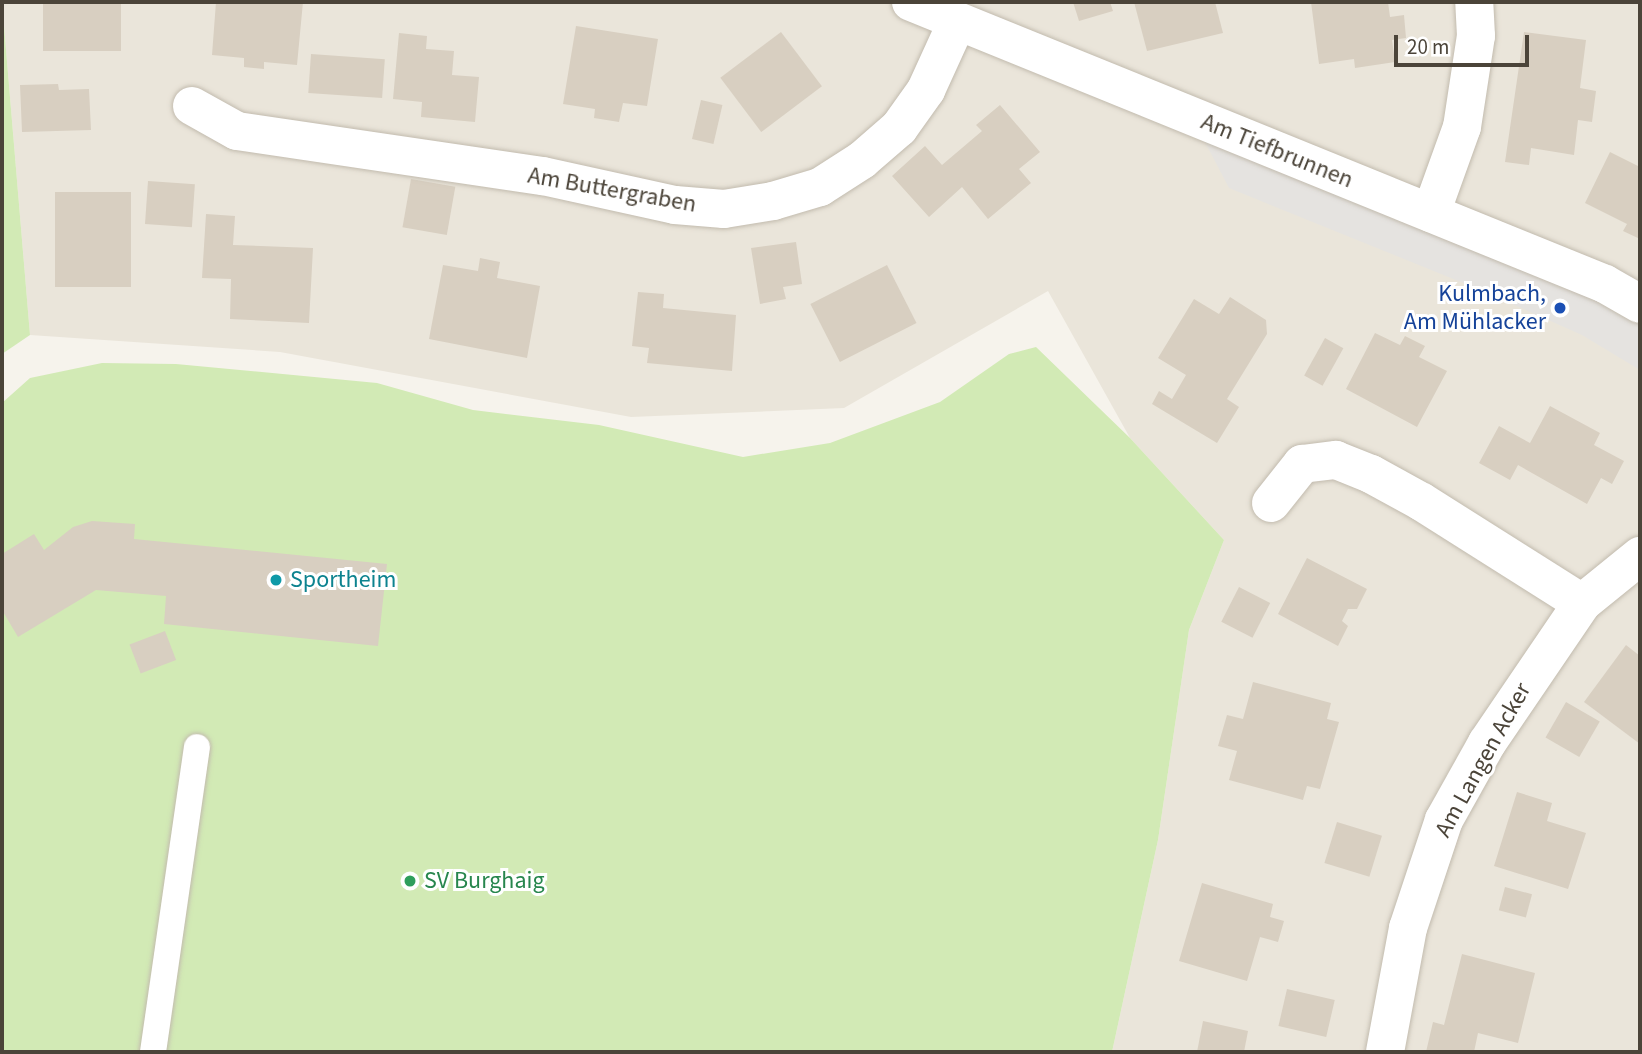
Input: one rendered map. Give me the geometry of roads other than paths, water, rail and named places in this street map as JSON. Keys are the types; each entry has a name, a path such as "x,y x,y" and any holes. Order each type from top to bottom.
{"street":[{"name":"Am Tiefbrunnen","path":"911,2 1605,284 1640,304"},
{"path":"1431,213 1462,127 1476,36 1474,2"},
{"name":"Am Buttergraben","path":"192,106 237,131 543,176 675,205 724,209 773,201 820,187 862,160 899,128 926,90 957,22"},
{"path":"1270,502 1302,464 1336,460 1371,474 1422,502 1581,603"},
{"name":"Am Langen Acker","path":"1385,1052 1408,928 1444,820 1501,722 1581,603 1640,555"}],"lane":[{"path":"153,1052 197,747"}],"place":[{"name":"Kulmbach, Am Mühlacker","path":"1560,308"},
{"name":"Sportheim","path":"276,580"},
{"name":"SV Burghaig","path":"410,881"}]}
